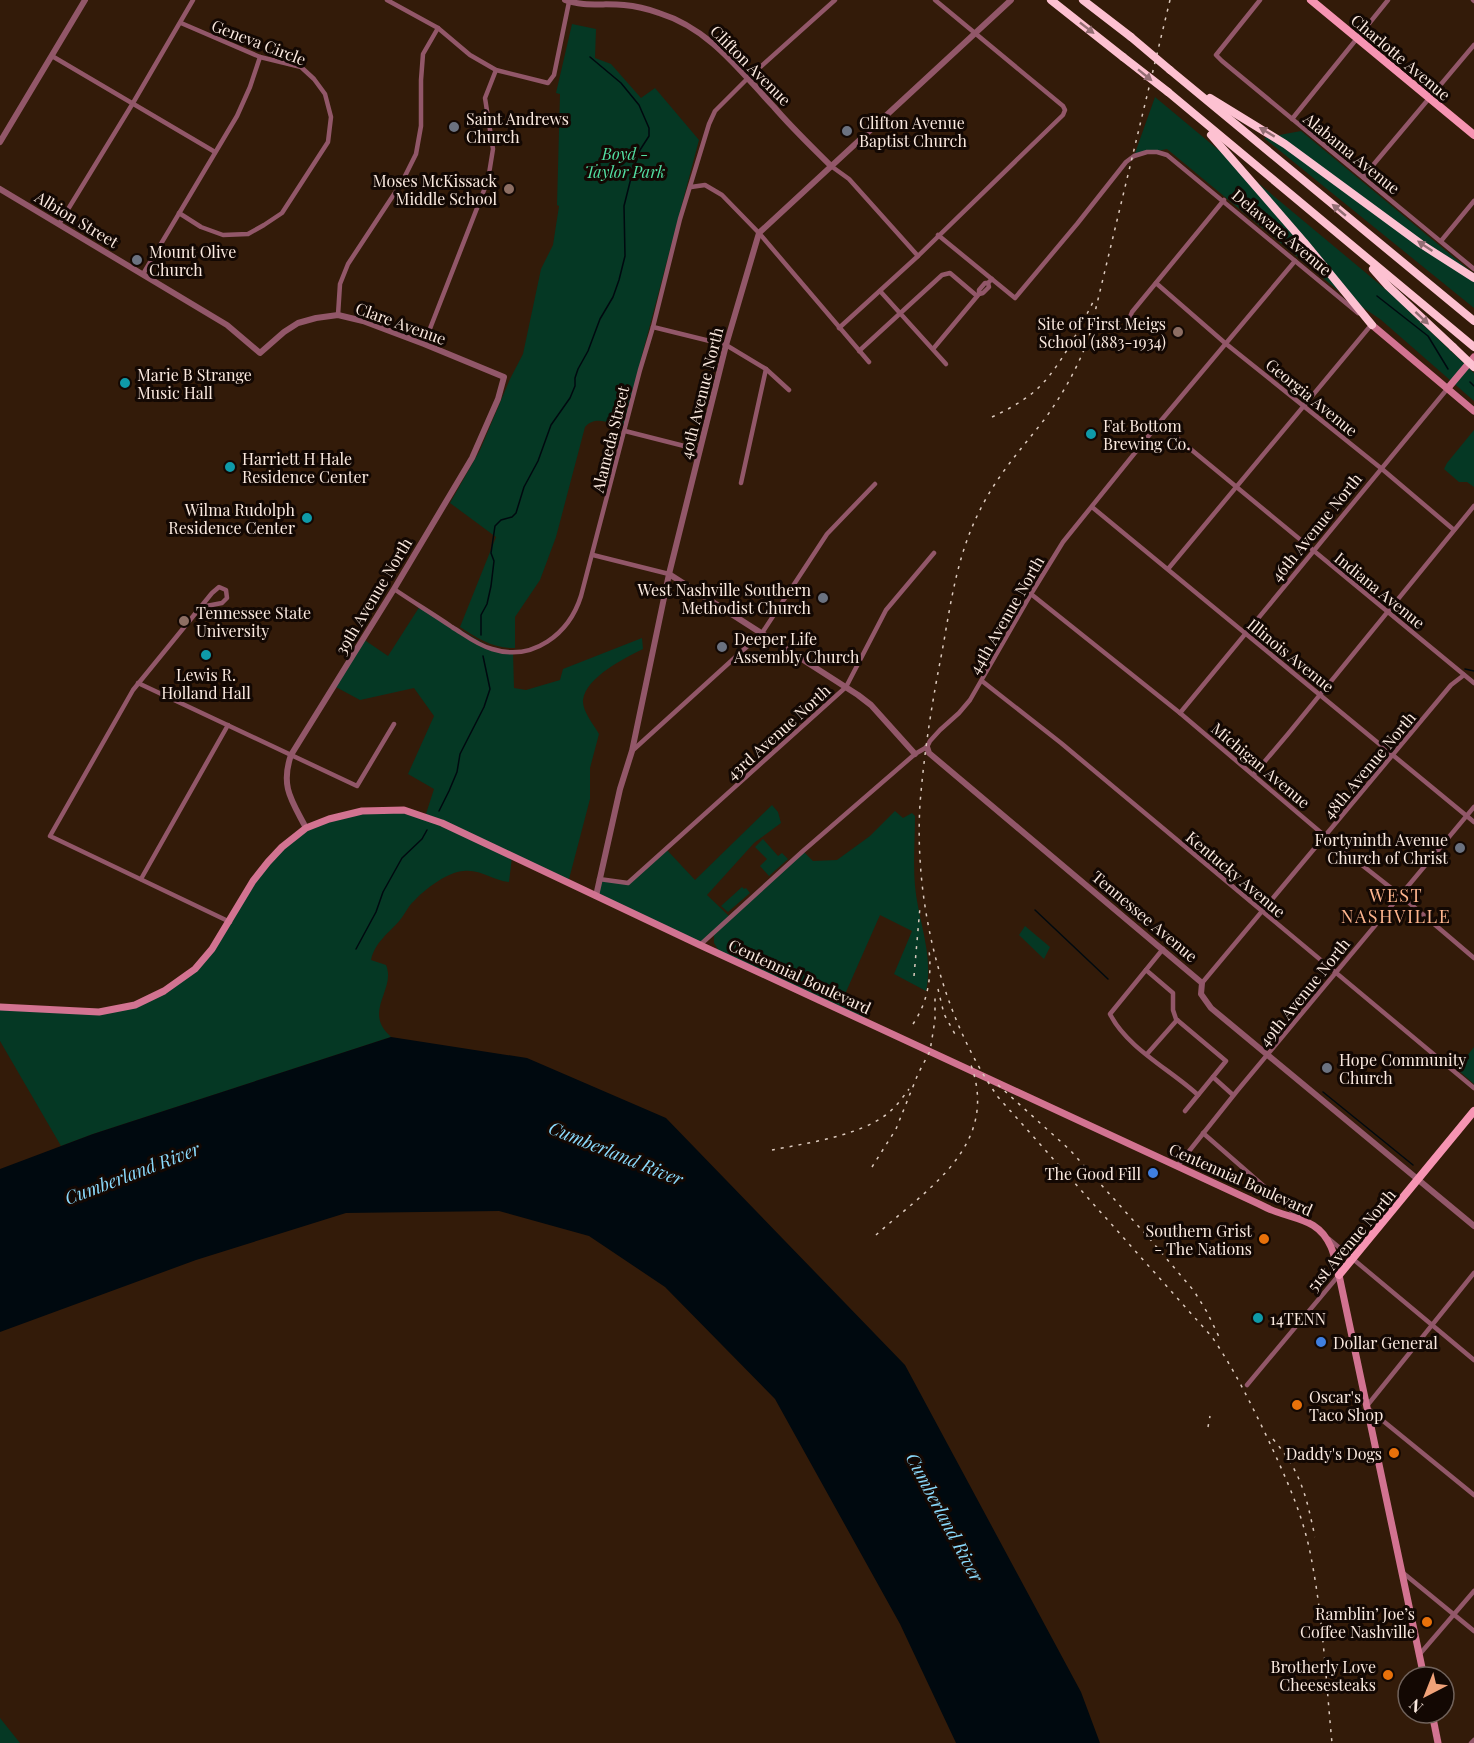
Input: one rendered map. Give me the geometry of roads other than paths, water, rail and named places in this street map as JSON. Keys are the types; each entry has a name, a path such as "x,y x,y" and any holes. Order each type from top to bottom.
{"highway":[{"path":"1051,0 1168,92 1474,347"},
{"path":"1083,0 1131,37 1474,321"},
{"path":"1184,82 1285,144 1421,244 1474,278"},
{"path":"1193,114 1372,324"},
{"path":"1352,246 1388,286 1474,367"}],"main road":[{"name":"Charlotte Avenue","path":"1311,0 1474,135"},
{"name":"Delaware Avenue","path":"1372,324 1474,411"},
{"name":"46th Avenue North","path":"1448,388 1474,357"},
{"name":"Centennial Boulevard","path":"0,1006 99,1012 135,1005 164,991 195,969 212,950 267,862 306,828 329,819 362,811 404,810 442,823 1276,1212 1300,1218 1325,1236 1332,1248 1421,1665"},
{"name":"51st Avenue North","path":"1339,1275 1474,1111"},
{"path":"1435,1725 1439,1743"}],"street":[{"path":"0,142 85,0"},
{"path":"59,224 134,104 193,0"},
{"path":"387,0 438,28 470,55 496,70 548,82 554,75 567,1"},
{"path":"747,78 835,0"},
{"path":"839,328 918,256 1065,111 1063,106 935,0"},
{"path":"759,233 1011,0"},
{"name":"Alabama Avenue","path":"1260,0 1216,55 1474,269"},
{"path":"1292,119 1388,0"},
{"name":"Clifton Avenue","path":"567,1 625,5 660,13 697,30 722,51 831,166"},
{"name":"Geneva Circle","path":"179,213 223,235 248,234 264,225 282,213 328,142 331,117 325,94 301,67 261,57 180,23"},
{"path":"338,315 340,285 348,264 402,182 416,154 421,126 423,54 438,28"},
{"path":"1363,177 1474,45"},
{"path":"52,56 215,153"},
{"path":"143,274 237,116 261,57"},
{"path":"424,344 488,180 493,149 485,98 496,70"},
{"name":"Alameda Street","path":"394,589 476,642 493,650 526,651 539,647 550,642 572,618 580,600 593,555 680,219 704,139 715,111 747,78"},
{"name":"Delaware Avenue","path":"990,281 1015,298 1124,164 1134,156 1157,152 1167,155 1224,200 1372,324"},
{"path":"831,166 849,179 918,256"},
{"path":"691,187 701,185 710,187 722,195 759,233 869,363"},
{"name":"Albion Street","path":"0,189 227,325 260,353"},
{"path":"1126,327 1132,312 1224,200"},
{"path":"1441,241 1474,201"},
{"name":"40th Avenue North","path":"596,896 620,789 632,751 669,574 726,345 759,233"},
{"path":"933,349 978,295 989,286 990,281 938,235"},
{"name":"44th Avenue North","path":"700,945 802,851 915,754 927,747 940,730 959,713 982,681 1063,542 1295,261"},
{"path":"859,351 942,275 950,273 978,295"},
{"name":"Georgia Avenue","path":"1156,283 1454,530"},
{"path":"880,291 946,363"},
{"name":"Clare Avenue","path":"260,353 298,323 338,315 363,321 424,344 504,378"},
{"path":"1168,569 1372,324"},
{"path":"653,327 726,345 766,369 789,390"},
{"path":"741,483 766,369"},
{"name":"39th Avenue North","path":"306,828 286,787 286,771 291,755 472,458 498,399 504,378"},
{"name":"46th Avenue North","path":"1180,713 1448,388"},
{"name":"Indiana Avenue","path":"1159,423 1474,683"},
{"path":"625,431 700,450"},
{"path":"632,751 762,633 827,534 875,484"},
{"path":"1254,774 1474,506"},
{"name":"Illinois Avenue","path":"1092,507 1474,822"},
{"name":"43rd Avenue North","path":"599,879 628,883 846,687 886,610 934,553"},
{"path":"593,555 669,574 871,705 915,754"},
{"path":"201,607 223,603 227,598 226,590 216,589 201,607 138,683 50,836 230,922"},
{"name":"Michigan Avenue","path":"1031,594 1180,713 1325,836 1474,957"},
{"name":"48th Avenue North","path":"1202,983 1451,685 1464,675"},
{"name":"Kentucky Avenue","path":"982,681 1061,743 1474,1088"},
{"path":"138,683 357,786 394,724"},
{"path":"141,879 228,725"},
{"name":"Tennessee Avenue","path":"927,747 929,753 1202,983 1201,994 1211,1008 1474,1226"},
{"name":"49th Avenue North","path":"1178,1165 1233,1095 1474,807"},
{"path":"1163,948 1110,1014 1116,1025 1147,1054 1198,1095"},
{"path":"1146,970 1173,993 1173,1010 1177,1020 1226,1061 1185,1111"},
{"path":"1147,1054 1177,1020"},
{"path":"1212,1077 1233,1095"},
{"path":"1203,1133 1300,1218"},
{"path":"1325,1236 1474,1360"},
{"path":"1474,1273 1366,1407 1474,1495"},
{"name":"51st Avenue North","path":"1247,1385 1339,1275"},
{"path":"1402,1572 1474,1631"},
{"path":"1419,1655 1474,1591"},
{"path":"1471,1743 1474,1740"}],"water":[{"name":"Cumberland River","path":"391,1037 527,1058 666,1118 905,1365 1081,1692 1100,1743 956,1743 900,1624 775,1399 665,1287 589,1236 499,1211 346,1213 196,1260 0,1332 0,1169 93,1134"}],"waterway":[{"path":"481,635 481,615 487,604 491,586 494,561 491,553 495,526 501,520 512,517 516,513 524,487 538,461 551,425 570,398 578,369 588,351 600,319 613,297 625,256 624,206 640,150 649,136 649,128 639,105 621,83 590,57"},
{"path":"1377,296 1428,336 1448,369"},
{"path":"1470,382 1474,386"},
{"path":"439,811 457,772 460,754 484,707 490,689 483,656"},
{"path":"1465,669 1474,671"},
{"path":"356,949 402,858 422,839 427,830"},
{"path":"1035,910 1108,979"},
{"path":"1323,1092 1413,1165"}],"railway":[{"path":"1170,0 1089,337 1075,370 1058,400 987,496 973,525 960,561 935,690 924,766 919,841 922,880 935,957 961,1031 978,1065 998,1097 1212,1337 1235,1373 1267,1437 1287,1481 1308,1541 1321,1626 1332,1743"},
{"path":"992,417 1025,399 1053,372 1095,298"},
{"path":"914,976 920,907"},
{"path":"913,1024 928,988 929,950"},
{"path":"938,989 944,1014 956,1036"},
{"path":"872,1167 896,1129 918,1074 930,1051 935,1020 935,998"},
{"path":"876,1235 936,1182 954,1163 967,1142 976,1119 977,1094 971,1065"},
{"path":"998,1085 1070,1150 1149,1238 1194,1291 1221,1341"},
{"path":"772,1150 832,1138 862,1128 887,1114 909,1089"},
{"path":"1208,1427 1210,1416"},
{"path":"1273,1439 1291,1463 1302,1485 1315,1537"}],"place":[{"name":"Saint Andrews Church","path":"454,127"},
{"name":"Clifton Avenue Baptist Church","path":"847,131"},
{"name":"Moses McKissack Middle School","path":"509,189"},
{"name":"Mount Olive Church","path":"137,260"},
{"name":"Site of First Meigs School (1883-1934)","path":"1178,332"},
{"name":"Marie B Strange Music Hall","path":"125,383"},
{"name":"Fat Bottom Brewing Co.","path":"1091,434"},
{"name":"Harriett H Hale Residence Center","path":"230,467"},
{"name":"Wilma Rudolph Residence Center","path":"307,518"},
{"name":"West Nashville Southern Methodist Church","path":"823,598"},
{"name":"Tennessee State University","path":"184,621"},
{"name":"Deeper Life Assembly Church","path":"722,647"},
{"name":"Lewis R. Holland Hall","path":"206,655"},
{"name":"Fortyninth Avenue Church of Christ","path":"1460,848"},
{"name":"Hope Community Church","path":"1327,1068"},
{"name":"The Good Fill","path":"1153,1173"},
{"name":"Southern Grist - The Nations","path":"1264,1239"},
{"name":"14TENN","path":"1258,1318"},
{"name":"Dollar General","path":"1321,1342"},
{"name":"Oscar's Taco Shop","path":"1297,1405"},
{"name":"Daddy's Dogs","path":"1394,1453"},
{"name":"Ramblin’ Joe’s Coffee Nashville","path":"1427,1622"},
{"name":"Brotherly Love Cheesesteaks","path":"1388,1675"}],"district":[{"name":"WEST NASHVILLE","path":"1396,905"}],"park label":[{"name":"Boyd - Taylor Park","path":"625,162"}]}
